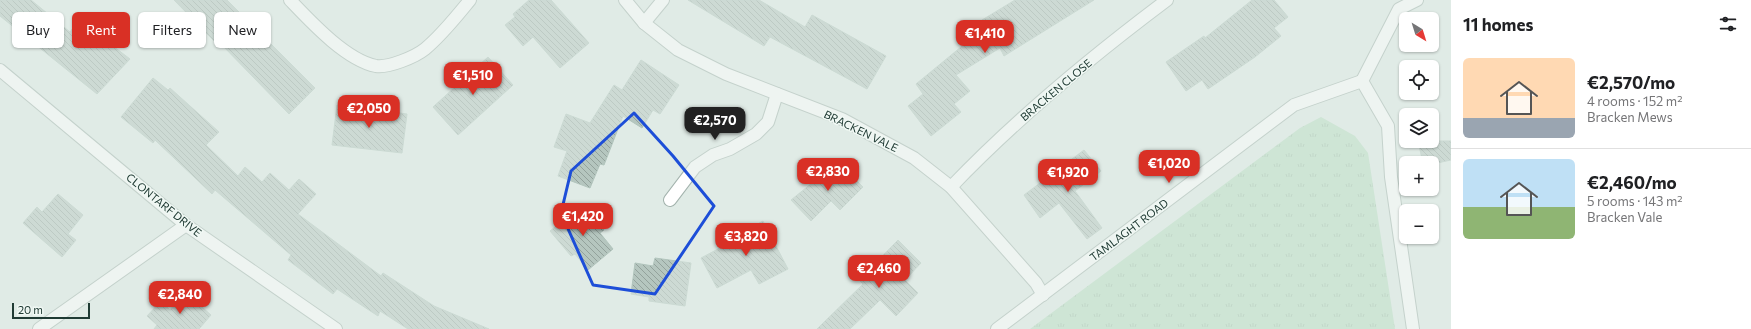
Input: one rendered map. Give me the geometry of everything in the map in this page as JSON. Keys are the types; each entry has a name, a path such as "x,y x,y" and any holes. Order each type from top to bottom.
{"street":[{"path":"290,0 325,36 359,59 377,66 400,62 424,50 470,0"},
{"name":"BRACKEN VALE","path":"625,0 644,23 678,50 726,74 842,119 914,158 951,187 1036,283 1043,295"},
{"path":"644,23 663,0"},
{"name":"BRACKEN CLOSE","path":"951,187 1020,119 1132,26 1167,0"},
{"path":"1413,329 1390,177 1388,126 1362,81 1398,5 1417,0"},
{"name":"CLONTARF DRIVE","path":"0,70 186,225 336,329"},
{"name":"TAMLAGHT ROAD","path":"997,329 1294,105 1362,81"},
{"path":"670,200 695,167 713,155 730,149 756,134 768,122 777,94"},
{"path":"39,329 186,225"}],"highlighted area":[{"path":"634,113 673,156 714,206 655,294 593,285 561,213 571,171"}],"green space":[{"path":"1321,117 1355,136 1368,153 1395,329 1030,329 1300,128"}],"building":[{"path":"0,0 31,0 46,12 12,12 12,26 0,16"},
{"path":"174,0 227,0 239,12 214,12 214,41 206,33 206,12 186,12"},
{"path":"529,0 551,0 589,43 560,68 533,37 523,46 505,25 515,17 513,14"},
{"path":"688,0 759,0 805,27 812,15 886,56 867,89 770,37 764,46"},
{"path":"1015,0 1094,0 1004,56 1000,48 956,75 970,91 954,104 961,112 931,136 908,106 923,94 916,84 967,42 964,37 985,25 982,20"},
{"path":"1252,0 1274,0 1288,17 1274,28 1281,36 1255,57 1208,89 1202,80 1186,91 1166,62 1204,36 1205,38"},
{"path":"64,27 70,32 72,29 72,48 116,48 130,59 97,94 40,48 64,48"},
{"path":"271,44 315,88 289,114 225,48 271,48"},
{"path":"488,57 513,85 458,135 433,107"},
{"path":"641,60 679,85 660,114 653,110 642,128 623,116 604,165 600,164 590,188 558,176 567,151 554,147 566,114 590,123 614,85 622,90"},
{"path":"153,78 168,90 170,88 219,132 206,145 238,176 245,167 262,182 270,173 289,190 299,179 316,194 298,214 381,276 383,273 434,306 489,329 408,329 380,311 378,316 337,289 333,294 288,260 291,255 215,190 212,194 155,140 153,143 121,117"},
{"path":"337,105 407,114 402,153 332,145"},
{"path":"1439,141 1451,141 1451,160 1439,163 1439,156 1421,156 1420,148 1439,148"},
{"path":"1084,150 1101,171 1075,191 1102,228 1087,239 1059,203 1040,218 1024,195"},
{"path":"838,162 863,187 840,210 831,201 811,221 791,200"},
{"path":"58,194 83,215 68,234 76,240 62,257 23,223 37,207 42,212"},
{"path":"583,204 604,230 600,233 613,249 588,270 575,254 571,256 550,231"},
{"path":"763,221 788,269 759,284 751,270 717,288 701,258 735,240 734,237"},
{"path":"898,240 921,263 905,280 918,293 896,316 880,300 850,329 817,329 863,284 859,280"},
{"path":"655,258 691,263 685,306 649,301 649,297 631,294 635,263 653,266"},
{"path":"185,292 211,315 199,329 154,329 157,325 147,316 161,301 170,310"}]}
